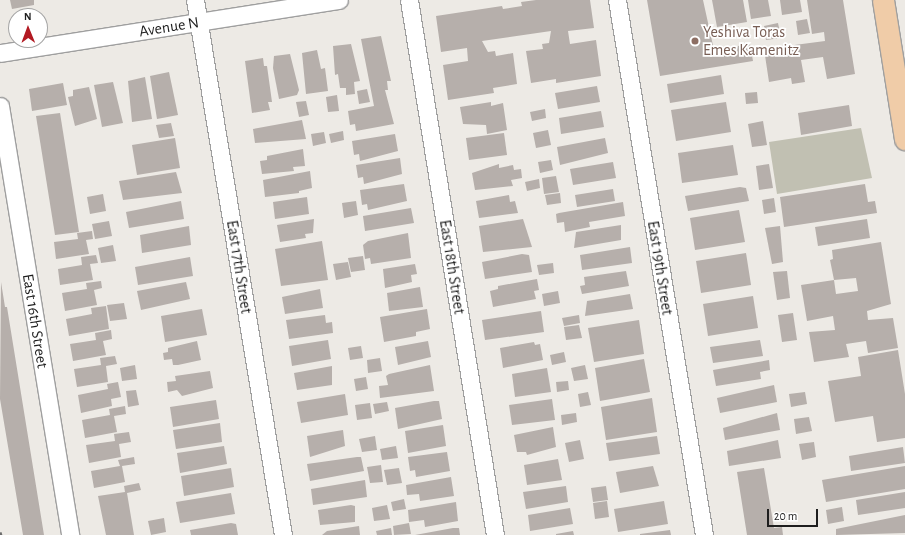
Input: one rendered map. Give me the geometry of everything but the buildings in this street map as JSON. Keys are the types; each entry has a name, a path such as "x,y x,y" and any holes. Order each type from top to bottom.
{"main road":[{"path":"882,0 905,139"}],"street":[{"name":"East 17th Street","path":"195,0 283,535"},
{"name":"Avenue N","path":"0,53 339,0"},
{"name":"East 18th Street","path":"408,0 495,535"},
{"name":"East 19th Street","path":"617,0 704,535"},
{"name":"East 16th Street","path":"0,106 70,535"}],"shaded area":[{"path":"861,128 872,178 777,194 769,142"}],"place":[{"name":"Yeshiva Toras Emes Kamenitz","path":"695,41"}]}
